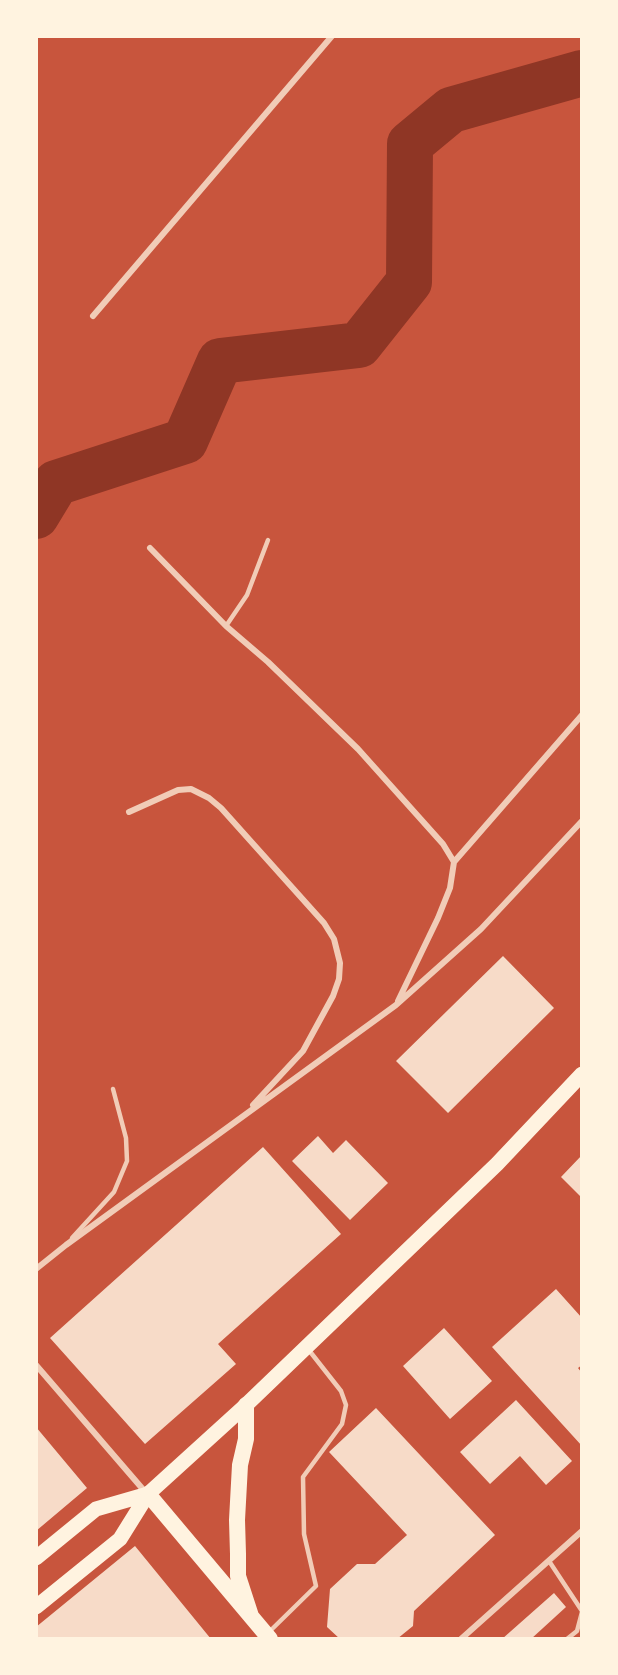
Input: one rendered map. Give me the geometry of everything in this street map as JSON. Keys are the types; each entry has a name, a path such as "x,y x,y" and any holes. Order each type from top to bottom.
{"highway":[{"path":"246,1404 246,1438 240,1465 238,1576 250,1616"},
{"path":"148,1494 266,1638"}],"main road":[{"path":"36,1607 120,1539 148,1494 246,1404 497,1164 582,1074"},
{"path":"36,1558 96,1509 148,1494"}],"street":[{"path":"93,316 332,36"},
{"path":"150,548 226,626 268,662 358,749 443,844 454,862"},
{"path":"396,1005 438,918 450,888 454,862 582,715"},
{"path":"129,812 178,790 190,789 209,798 221,808 309,905 334,939 340,963 339,979 333,996 303,1051 245,1115"},
{"path":"36,1269 396,1005 481,929 582,821"},
{"path":"36,1365 148,1494"},
{"path":"461,1639 582,1531"}],"lane":[{"path":"226,626 247,595 268,540"},
{"path":"66,1245 114,1192 127,1161 126,1138 113,1089"},
{"path":"266,1638 316,1586 303,1534 303,1477 342,1424 346,1405 341,1391 306,1347"},
{"path":"549,1561 582,1612 577,1631 567,1639"}],"building":[{"path":"503,956 554,1008 448,1113 396,1061"},
{"path":"318,1136 333,1153 346,1140 388,1183 350,1220 292,1161"},
{"path":"263,1147 341,1234 218,1344 236,1364 145,1444 50,1338"},
{"path":"582,1155 582,1198 561,1177"},
{"path":"556,1289 582,1318 582,1365 578,1368 582,1373 582,1446 492,1347"},
{"path":"444,1328 492,1381 450,1419 403,1366"},
{"path":"516,1400 572,1461 546,1485 520,1456 490,1484 460,1452"},
{"path":"376,1408 495,1535 414,1611 413,1626 397,1639 340,1639 327,1627 330,1589 357,1564 375,1564 407,1535 329,1452"},
{"path":"36,1427 87,1488 36,1531"},
{"path":"135,1546 211,1639 36,1639 36,1627"},
{"path":"554,1593 566,1607 531,1639 502,1639"}],"waterway":[{"path":"36,516 56,483 185,441 220,361 359,345 409,282 410,144 451,110 582,73"}]}
